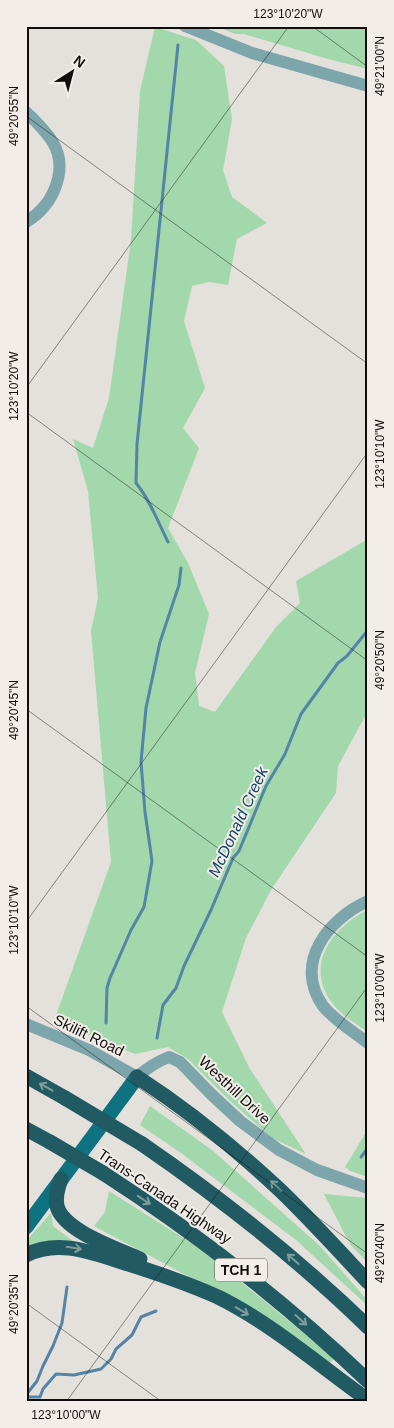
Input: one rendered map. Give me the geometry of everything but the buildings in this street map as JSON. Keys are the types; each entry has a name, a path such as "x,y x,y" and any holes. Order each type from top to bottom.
{"highway":[{"name":"Trans-Canada Highway","path":"26,1076 142,1144 192,1179 256,1228 368,1327"},
{"path":"137,1077 195,1118 253,1165 288,1198 368,1282"},
{"name":"Trans-Canada Highway","path":"26,1129 103,1173 229,1260 290,1310 368,1381"},
{"path":"61,1179 57,1205 61,1215 68,1223 94,1238 219,1298 303,1351 368,1400"},
{"path":"26,1254 44,1248 60,1246 77,1249 157,1274 219,1298"}],"main road":[{"path":"26,1227 137,1077"}],"street":[{"path":"185,26 252,54 368,86"},
{"path":"26,112 51,139 59,159 58,179 50,200 37,215 26,222"},
{"path":"368,901 346,913 328,930 320,941 315,954 312,976 319,998 330,1013 368,1043"},
{"name":"Skilift Road","path":"26,1024 89,1050 137,1077"},
{"name":"Westhill Drive","path":"137,1077 149,1066 169,1057 180,1062 240,1121 279,1150 317,1170 368,1188"}],"green space":[{"path":"216,26 368,26 368,69 244,34 235,34"},
{"path":"155,27 196,40 224,66 232,119 223,170 232,197 267,223 237,239 228,285 209,282 192,286 184,321 205,388 183,428 199,448 168,528 188,563 209,614 195,673 199,706 215,712 276,627 300,603 296,581 368,539 368,711 338,766 336,793 271,890 246,938 222,1012 250,1069 306,1154 272,1138 229,1100 188,1059 168,1047 135,1054 54,1021 111,862 91,631 98,598 88,491 73,439 93,448 109,398 131,240 140,91"},
{"path":"368,910 368,1032 338,1010 330,1000 323,986 321,973 322,959 334,936 344,926"},
{"path":"150,1106 212,1150 320,1246 368,1301 368,1306 296,1240 181,1153 140,1125"},
{"path":"368,1129 368,1177 350,1171 345,1167"},
{"path":"109,1191 202,1250 334,1358 328,1365 240,1304 94,1226 105,1212"},
{"path":"324,1194 368,1198 368,1263 350,1244"},
{"path":"51,1213 53,1226 73,1241 26,1248 26,1241"}],"waterway":[{"path":"168,542 150,504 136,483 137,444 178,45"},
{"path":"106,1023 107,988 131,930 144,907 152,861 145,812 141,762 146,708 160,642 179,585 181,568"},
{"name":"McDonald Creek","path":"157,1038 163,1005 176,988 184,966 233,858 239,851 266,786 285,754 301,714 338,663 347,656 368,630"},
{"path":"361,1157 368,1148"},
{"name":"McDonald Creek","path":"26,1395 37,1381 62,1323 67,1287"},
{"path":"26,1397 40,1397 43,1389 56,1374 74,1375 101,1369 111,1359 116,1349 132,1335 141,1317 156,1311"}]}
